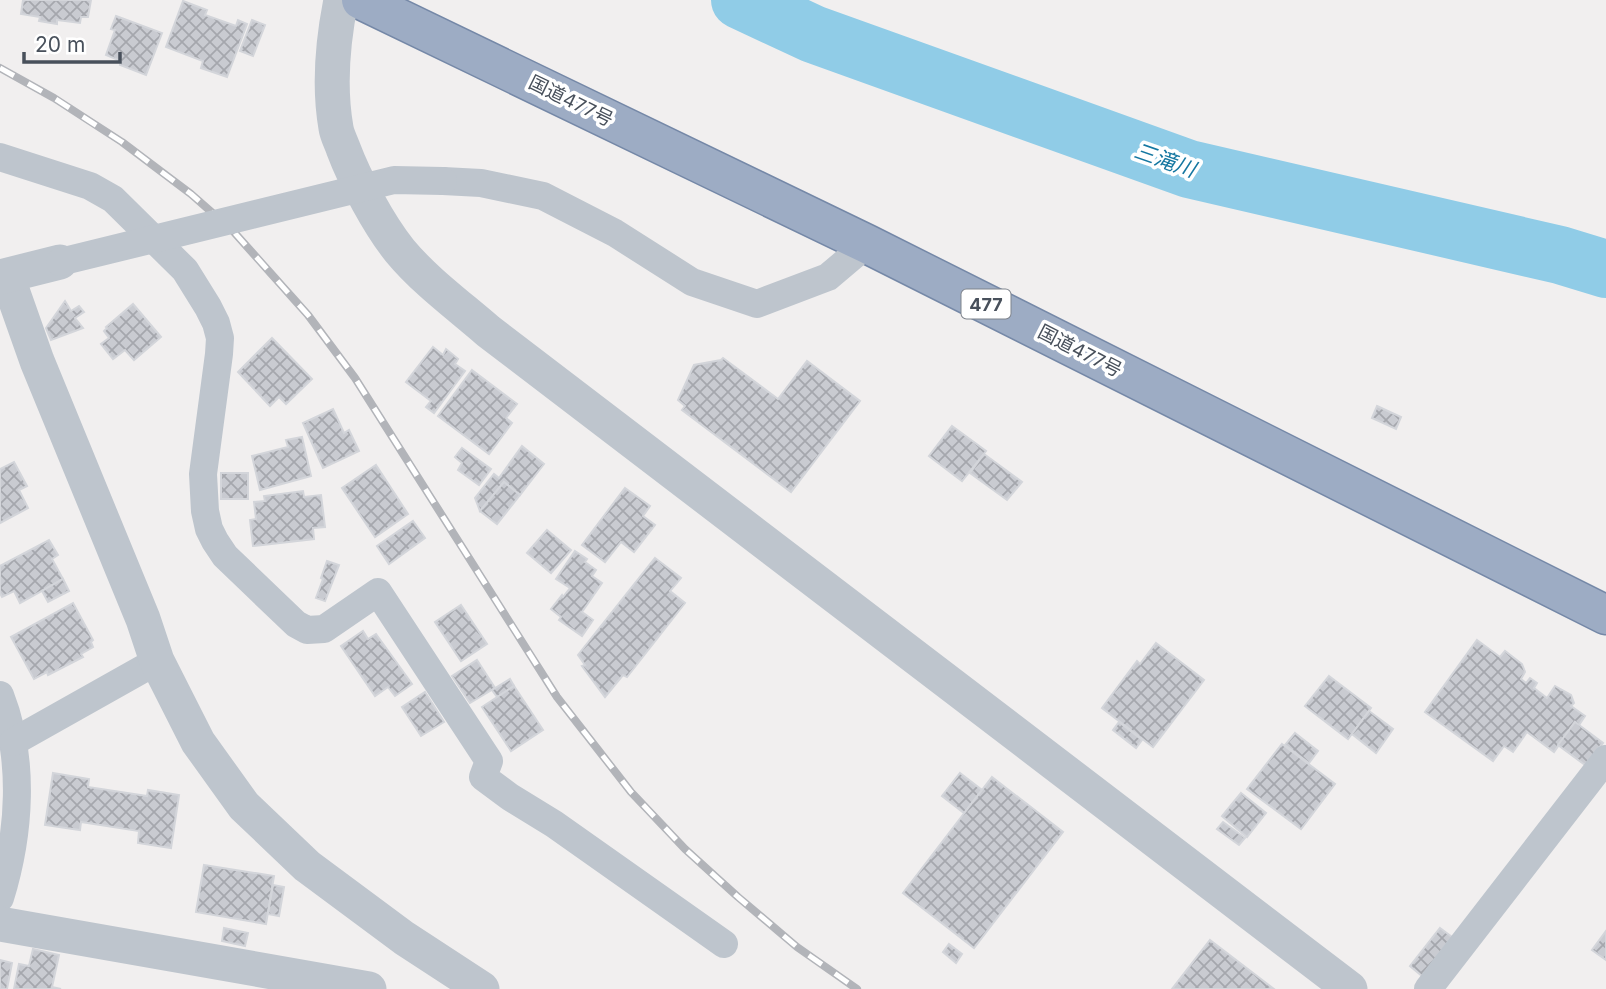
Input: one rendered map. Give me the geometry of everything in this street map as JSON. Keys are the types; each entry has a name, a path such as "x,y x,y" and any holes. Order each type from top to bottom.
{"highway":[{"name":"国道477号","path":"362,0 867,244 1606,615"}],"street":[{"path":"341,0 335,29 333,66 336,130 349,164 375,213 400,251 432,284 488,331 1350,989"},
{"path":"0,157 90,186 113,199 185,270 208,307 220,338 203,492 209,529 225,556 296,624 307,629 324,629 378,592 489,761 483,777 724,944"},
{"path":"482,989 404,938 307,866 244,806 198,742 157,660 143,619 3,277 394,180 481,183 543,196 615,233 692,282 757,304 828,277 867,244"},
{"path":"13,742 157,660"},
{"path":"0,695 13,742 16,772 16,825 0,898"},
{"path":"1428,989 1606,758"},
{"path":"0,924 288,982 369,989"}],"building":[{"path":"23,0 91,0 88,17 81,17 80,23 57,20 57,24 39,21 40,17 21,14"},
{"path":"183,1 207,10 205,15 236,26 238,20 247,24 227,77 201,68 203,61 166,47"},
{"path":"116,16 162,33 146,75 120,65 121,61 106,55 115,30 111,29"},
{"path":"252,20 265,25 253,56 240,51"},
{"path":"65,301 71,311 79,306 84,312 75,318 83,328 51,340 46,328"},
{"path":"133,304 161,337 134,360 125,350 113,359 101,344 109,338 104,331"},
{"path":"272,338 312,379 286,404 279,397 270,406 238,372"},
{"path":"433,347 443,355 446,349 458,359 455,364 465,371 434,413 426,407 431,401 406,382"},
{"path":"723,358 778,399 807,361 860,401 791,492 682,410 685,406 678,400 694,365"},
{"path":"472,370 517,404 506,418 512,423 489,454 438,416"},
{"path":"1377,406 1401,417 1396,429 1372,418"},
{"path":"333,409 344,433 349,430 359,451 323,468 303,423"},
{"path":"952,426 986,451 962,481 929,456"},
{"path":"302,437 311,476 260,490 252,456 288,447 286,440"},
{"path":"522,446 544,464 520,495 504,482 480,511 475,498 494,474 499,478"},
{"path":"462,448 491,469 479,485 458,470 462,463 455,457"},
{"path":"984,454 1022,482 1007,500 970,473"},
{"path":"14,462 27,486 19,490 28,508 0,523 0,469"},
{"path":"376,465 408,514 375,537 342,488"},
{"path":"221,473 248,473 248,499 221,499"},
{"path":"504,482 520,495 497,524 480,511"},
{"path":"625,488 650,506 643,516 655,525 634,552 621,542 605,562 582,545"},
{"path":"303,491 304,497 321,495 325,527 313,528 314,539 253,546 250,520 256,519 254,502 265,501 264,496"},
{"path":"413,521 425,538 389,564 377,546"},
{"path":"547,530 571,550 551,573 527,553"},
{"path":"49,540 58,555 52,559 63,579 20,603 14,591 2,597 0,566"},
{"path":"575,551 587,559 585,562 596,570 592,576 602,583 582,612 593,620 582,636 559,620 561,617 551,609 570,588 556,579"},
{"path":"655,558 681,578 670,591 685,603 627,677 623,675 605,697 582,666 585,665 578,655"},
{"path":"327,561 339,565 325,601 316,598"},
{"path":"63,579 69,591 48,602 42,591"},
{"path":"73,603 93,640 93,647 81,654 83,657 34,679 11,637"},
{"path":"461,605 487,644 461,661 435,622"},
{"path":"363,631 368,639 376,634 412,684 395,696 388,687 375,696 341,646"},
{"path":"1477,640 1500,657 1505,651 1522,664 1525,672 1521,679 1526,683 1530,678 1537,683 1534,688 1547,698 1555,686 1571,695 1574,703 1571,706 1585,716 1579,725 1575,722 1554,752 1527,732 1513,752 1504,746 1493,761 1425,712"},
{"path":"1156,643 1204,680 1153,747 1102,708 1137,661 1140,664"},
{"path":"477,660 495,688 470,703 452,676"},
{"path":"1329,676 1371,708 1348,739 1305,706"},
{"path":"510,679 514,686 497,697 492,690"},
{"path":"514,686 543,730 511,751 482,707"},
{"path":"425,692 444,722 421,736 402,707"},
{"path":"1369,711 1393,729 1376,753 1352,734"},
{"path":"1119,722 1142,740 1136,748 1113,730"},
{"path":"1575,722 1603,743 1585,765 1558,745"},
{"path":"1295,733 1318,751 1309,763 1285,745"},
{"path":"1282,744 1335,784 1301,829 1247,789"},
{"path":"53,773 89,779 88,787 147,796 148,790 179,795 171,848 138,843 139,831 81,822 80,830 45,825"},
{"path":"960,773 982,790 964,813 942,796"},
{"path":"992,777 1063,832 974,948 903,893"},
{"path":"1241,793 1266,813 1247,837 1222,816"},
{"path":"1223,822 1245,838 1239,845 1217,829"},
{"path":"204,865 274,876 266,924 196,912"},
{"path":"273,885 284,887 279,916 268,914"},
{"path":"224,928 248,933 245,946 222,941"},
{"path":"1440,928 1452,937 1422,976 1410,966"},
{"path":"1606,931 1606,960 1592,950"},
{"path":"1210,940 1274,989 1172,989"},
{"path":"949,944 962,954 956,963 943,952"},
{"path":"33,949 59,955 52,987 61,989 14,989 19,964 29,966"},
{"path":"0,960 12,963 7,989 0,989"}],"waterway":[{"name":"三滝川","path":"740,0 813,34 1189,169 1560,255 1606,269"}],"railway":[{"path":"0,68 54,98 122,142 191,194 233,231 308,315 355,378 557,697 631,792 685,849 738,897 797,947 857,989"}]}
